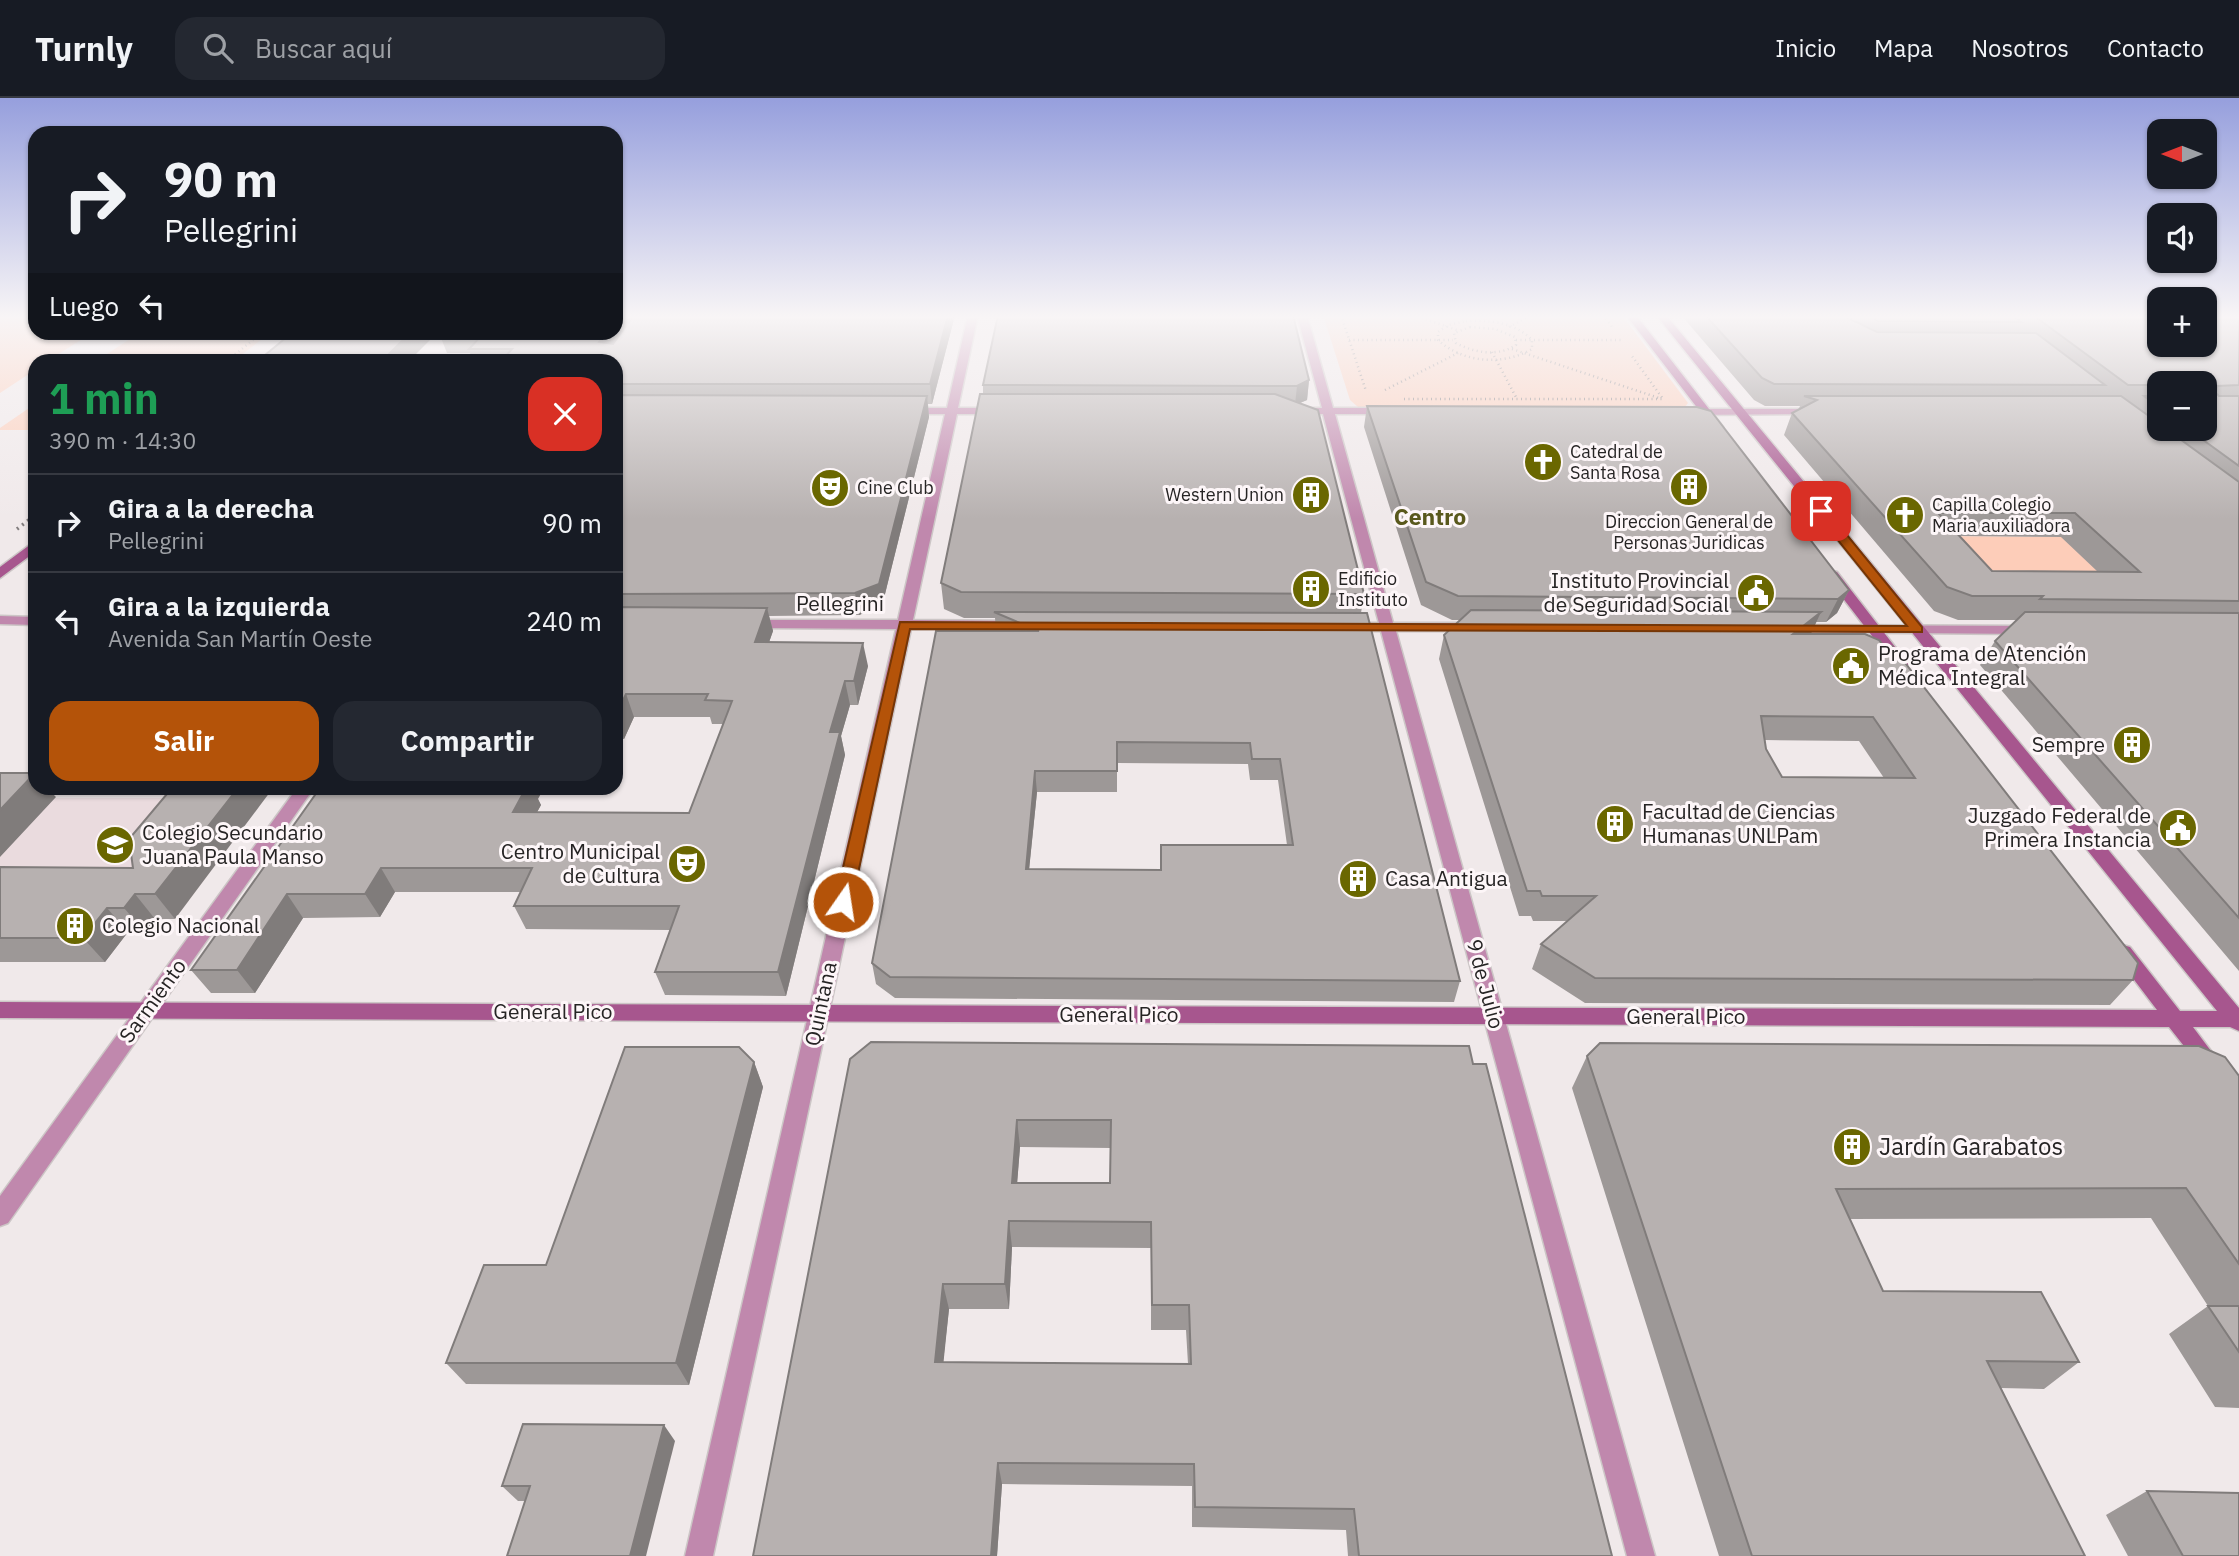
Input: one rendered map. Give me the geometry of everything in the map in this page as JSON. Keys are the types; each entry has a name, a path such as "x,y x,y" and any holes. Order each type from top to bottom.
{"main road":[{"path":"1691,383 1705,412 1730,443"},
{"path":"1709,383 1740,412 2238,1020"},
{"path":"0,574 28,551"},
{"path":"1819,558 1907,673"},
{"path":"2117,944 2223,1081"},
{"name":"General Pico","path":"0,1010 2238,1020"}],"street":[{"name":"Quintana","path":"699,1556 958,383"},
{"name":"9 de Julio","path":"1320,383 1641,1556"},
{"path":"1287,411 1328,411 1397,405"},
{"path":"887,411 1009,411"},
{"path":"1678,412 1822,412"},
{"path":"0,621 28,621"},
{"name":"Pellegrini","path":"737,624 1032,625"},
{"path":"1333,627 1485,628"},
{"path":"1776,629 2043,630"},
{"name":"Sarmiento","path":"0,1215 301,795"}],"path":[{"path":"1363,383 1368,399"},
{"path":"1379,393 1399,383"},
{"path":"1509,383 1517,399"},
{"path":"1615,383 1663,399"},
{"path":"1652,383 1663,399"},
{"path":"1397,405 1517,399 1663,399"}],"shaded area":[{"path":"0,383 15,383 0,393"},
{"path":"1345,383 1673,383 1688,403 1684,408 1358,407 1350,400"},
{"path":"28,409 28,430 0,428"},
{"path":"1926,536 2062,537 2124,596 1978,595"},
{"name":"Colegio Secundario Juana Paula Manso","path":"0,798 265,798 175,919 155,919 145,932 128,932 105,962 0,962"}],"building":[{"path":"623,383 930,383 623,384"},
{"path":"983,383 1303,383 1297,386"},
{"path":"1772,383 2105,385 1774,384"},
{"path":"2125,383 2147,383 2128,385"},
{"path":"2217,383 2239,383 2217,386"},
{"path":"980,394 1275,394 1318,410 1364,594 961,592 941,583"},
{"path":"2217,394 2239,396 2239,466 2205,441 2217,441"},
{"path":"623,395 927,396 879,584 855,593 623,594"},
{"path":"1804,396 2121,396 2147,415 2147,441 2183,441 2239,482 2239,601 1972,596 1947,587 1792,413 1817,400","holes":["1938,513 2075,513 2140,572 1992,571"]},
{"path":"1367,406 1697,407 1711,411 1849,590 1838,599 1458,596 1426,582"},
{"path":"623,607 767,608 755,642 863,643 854,681 845,681 830,732 840,732 778,972 655,972 679,906 514,906 532,868 381,868 365,894 287,894 237,970 191,970 315,795 522,795 513,812 689,813 732,701 705,700 708,694 626,694 623,700"},
{"path":"1471,610 1821,612 1793,634 1865,634 1879,640 1884,646 1892,646 2138,963 2133,980 1595,978 1541,944 1596,896 1542,896 1540,891 1527,891 1444,635","holes":["1761,716 1873,717 1915,778 1782,777 1766,749"]},
{"path":"994,612 1367,613 1460,981 890,977 872,963 936,631 1039,631","holes":["1117,742 1250,743 1252,759 1280,759 1293,845 1161,845 1161,870 1026,869 1035,771 1117,771"]},
{"path":"2025,612 2239,613 2239,918 1995,641"},
{"path":"0,773 28,773 28,780 0,810"},
{"path":"166,795 233,795 155,894 135,894 124,908 107,908 83,938 0,938 0,867 133,868 129,839"},
{"path":"871,1042 1469,1046 1473,1064 1486,1064 1612,1556 1359,1556 1354,1509 1195,1507 1194,1464 998,1463 991,1556 753,1556 850,1059","holes":["1017,1120 1111,1120 1110,1183 1012,1183","1009,1221 1151,1222 1152,1305 1189,1305 1191,1364 935,1362 943,1284 1005,1284"]},
{"path":"1600,1043 2199,1046 2225,1057 2239,1076 2239,1264 2186,1188 1836,1189 1883,1291 2041,1292 2079,1362 1987,1361 2085,1556 1752,1556 1587,1056"},
{"path":"625,1047 739,1047 754,1062 676,1363 446,1363 484,1265 546,1265"},
{"path":"2208,1306 2239,1306 2239,1352"},
{"path":"523,1424 664,1425 630,1556 507,1556 530,1486 502,1486"},
{"path":"2147,1491 2239,1493 2239,1556 2183,1556"}],"place":[{"name":"Catedral de Santa Rosa","path":"1543,462"},
{"name":"Direccion General de Personas Juridicas","path":"1689,487"},
{"name":"Cine Club","path":"830,488"},
{"name":"Western Union","path":"1311,495"},
{"name":"Capilla Colegio Maria auxiliadora","path":"1905,515"},
{"name":"Edificio Instituto","path":"1311,589"},
{"name":"Instituto Provincial de Seguridad Social","path":"1756,593"},
{"name":"Programa de Atención Médica Integral","path":"1851,666"},
{"name":"Sempre","path":"2132,745"},
{"name":"Facultad de Ciencias Humanas UNLPam","path":"1615,824"},
{"name":"Juzgado Federal de Primera Instancia","path":"2178,828"},
{"name":"Colegio Secundario Juana Paula Manso","path":"115,845"},
{"name":"Centro Municipal de Cultura","path":"687,864"},
{"name":"Casa Antigua","path":"1358,879"},
{"name":"Colegio Nacional","path":"75,926"},
{"name":"Jardín Garabatos","path":"1852,1147"}],"district":[{"name":"Centro","path":"1430,517"}],"route":[{"path":"843,902 904,625 1917,630 1821,511"}]}
